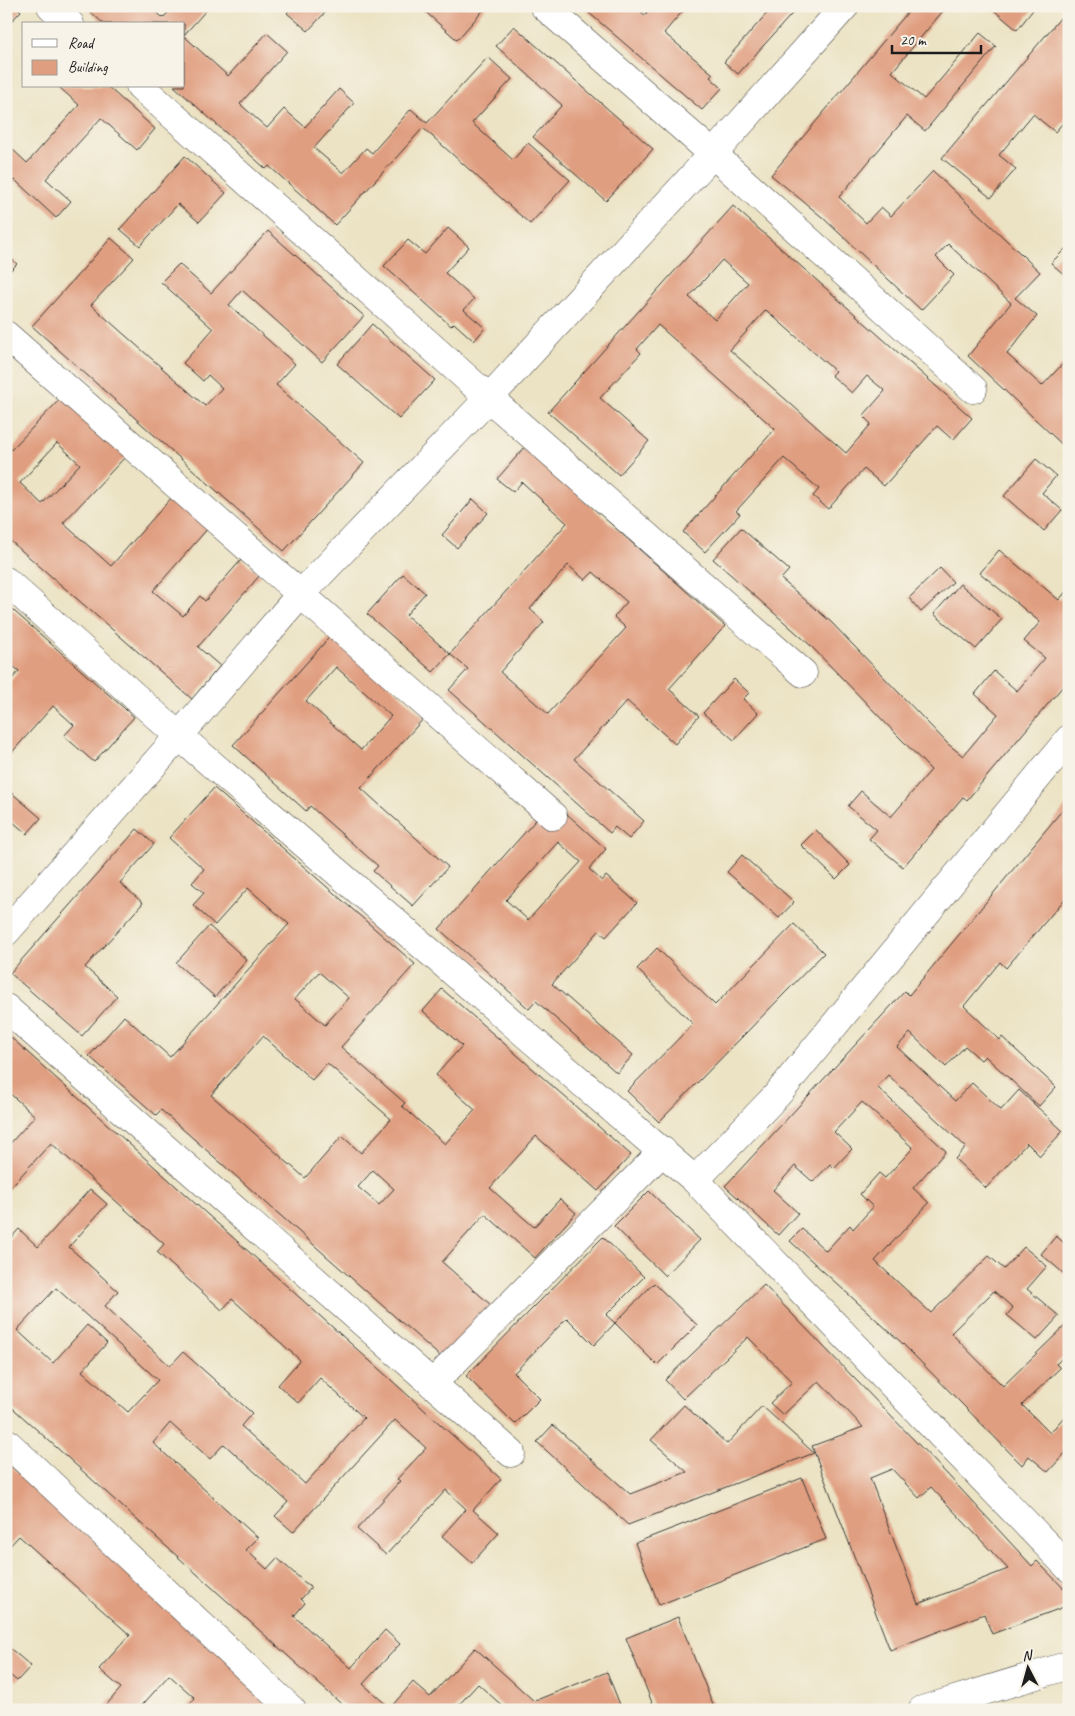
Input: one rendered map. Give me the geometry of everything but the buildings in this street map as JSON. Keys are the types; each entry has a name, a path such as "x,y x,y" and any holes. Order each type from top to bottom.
{"street":[{"path":"51,6 68,22"},
{"path":"544,6 714,154 973,389"},
{"path":"6,932 179,736 300,594 489,398 714,154 845,6"},
{"path":"142,88 489,398 803,672"},
{"path":"6,335 553,816"},
{"path":"6,581 179,736 695,1180 1069,1568"},
{"path":"695,1180 777,1095 1069,740"},
{"path":"6,1008 511,1454"},
{"path":"432,1384 663,1151"},
{"path":"6,1442 292,1710"},
{"path":"922,1710 1069,1664"}]}
